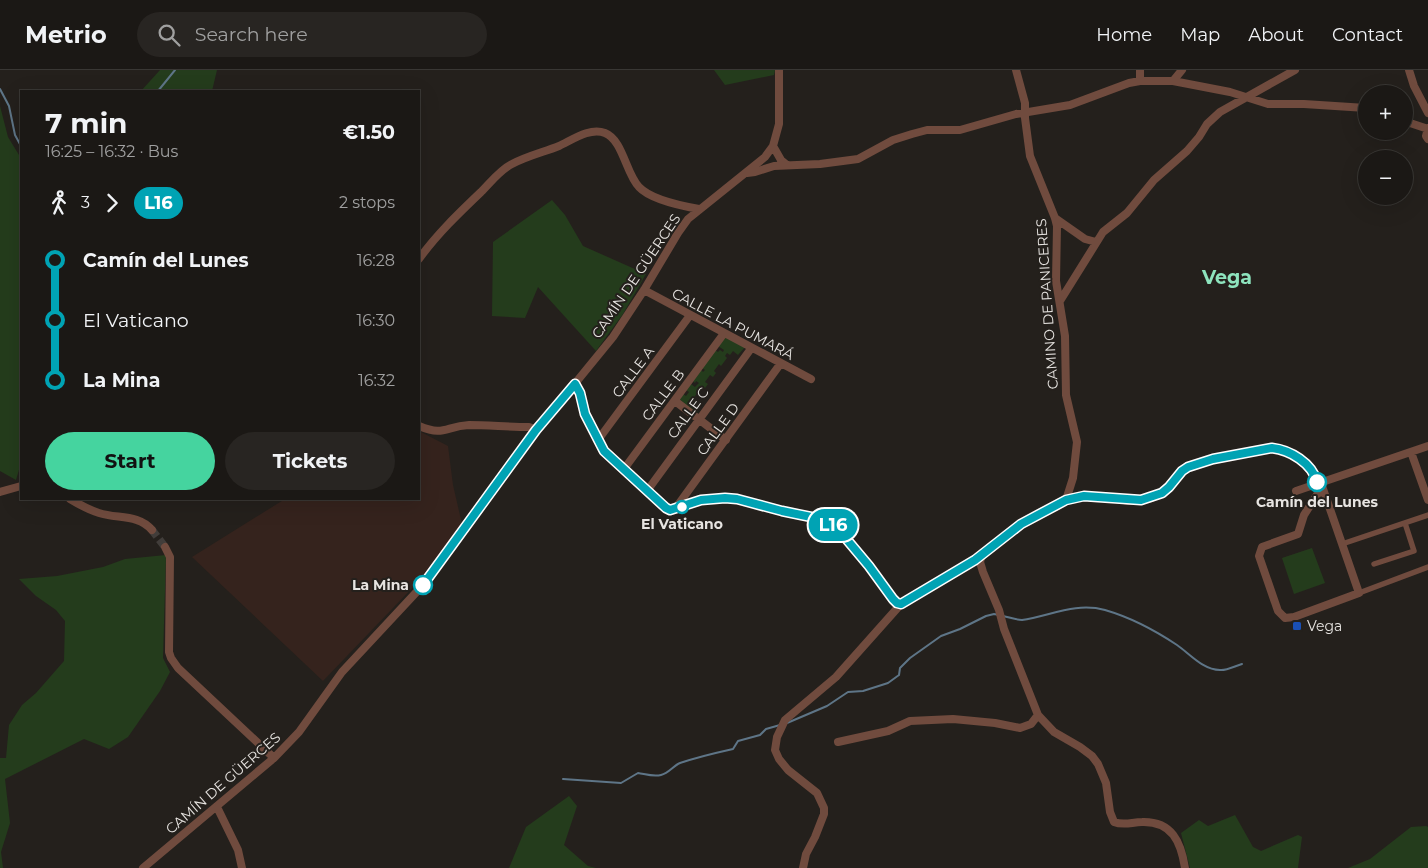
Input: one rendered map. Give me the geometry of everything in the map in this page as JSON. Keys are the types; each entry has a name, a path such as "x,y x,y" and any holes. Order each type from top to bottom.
{"street":[{"path":"779,70 779,124 774,146 781,160 787,165"},
{"name":"CAMINO DE PANICERES","path":"1016,70 1025,103 1030,156 1057,226 1056,280 1065,336 1066,396 1077,442 1074,471 1066,500"},
{"path":"1140,70 1140,81"},
{"path":"1173,81 1182,70"},
{"path":"1060,300 1096,242 1110,225 1127,213 1154,180 1199,138 1207,124 1220,112 1295,70"},
{"path":"1409,70 1414,86 1428,113"},
{"path":"747,173 774,166 820,164 858,159 893,140 912,134 927,130 960,130 1025,112 1070,105 1129,83 1140,81 1173,81 1230,92 1268,104 1358,107"},
{"path":"1413,125 1428,129 1426,136 1428,139"},
{"path":"420,257 438,234 503,170 519,161 589,133 606,133 613,139 632,177 644,192 699,210"},
{"name":"CAMÍN DE GÜERCES","path":"143,868 274,758 299,732 342,672 424,584 536,430 613,337 644,290 678,232 699,210 747,173 774,146"},
{"path":"1055,218 1085,239 1096,242"},
{"name":"CALLE LA PUMARÁ","path":"644,290 811,379"},
{"name":"CALLE A","path":"598,440 688,318"},
{"name":"CALLE B","path":"624,469 722,336"},
{"name":"CALLE C","path":"647,491 750,350"},
{"name":"CALLE D","path":"675,508 781,363"},
{"path":"575,384 580,393 585,414 604,451 666,508 670,510 701,500 725,498 737,499 821,519 838,529 869,566 893,599 901,604"},
{"path":"674,401 726,440"},
{"path":"420,426 430,431 440,432 455,426 471,425 529,427 536,430"},
{"path":"1296,491 1321,485 1428,446"},
{"path":"804,868 806,854 816,837 824,814 824,808 817,793 788,770 779,759 775,750 775,743 785,720 836,677 901,604 982,554 1011,530 1066,500 1084,496 1141,500 1162,493 1188,467 1213,459 1272,448 1281,449 1299,458 1310,467 1321,485 1359,593"},
{"path":"1411,452 1428,500"},
{"path":"1321,485 1304,515 1298,534 1262,547 1258,556 1278,611 1285,618 1294,617 1428,567"},
{"path":"0,492 20,486"},
{"path":"72,500 86,509 101,514 139,520 152,530"},
{"path":"1342,544 1428,515"},
{"path":"1374,564 1414,551 1405,523"},
{"path":"165,547 170,557 169,652 171,658 178,668 274,758"},
{"path":"982,554 980,562 983,572 1000,610 1002,621 1038,715 1054,732 1080,747 1092,756 1098,764 1106,783 1110,812 1114,822 1125,824 1148,822 1166,828 1174,834 1178,841 1185,868"},
{"path":"838,742 888,731 910,722 953,719 1020,728 1031,724 1038,715"},
{"path":"217,807 238,850 242,868"}],"shaded area":[{"path":"420,432 448,446 453,485 462,524 416,584 323,681 192,557 283,500 420,500"}],"green space":[{"path":"160,70 217,70 212,90 142,90"},
{"path":"714,70 775,70 774,75 725,85"},
{"path":"0,106 8,137 20,154 20,466 16,480 0,471"},
{"path":"552,200 565,215 583,246 646,274 623,314 596,351 538,287 525,318 492,316 493,242"},
{"path":"727,336 746,346 738,355 733,351 730,355 727,353 725,356 727,358 721,366 719,364 714,371 716,373 713,377 710,375 705,382 708,384 705,388 702,386 692,400 694,402 692,406 698,411 697,413 679,399 683,394 686,396 689,392 686,390 691,384 695,387 699,383 693,381 701,370 703,372 705,370 702,368 715,350 723,352 724,350 718,346"},
{"path":"1312,548 1325,583 1294,594 1282,558"},
{"path":"166,555 163,658 170,672 160,691 128,737 109,749 84,739 5,779 10,823 1,852 3,868 0,868 0,758 6,758 9,725 22,705 36,693 64,661 65,621 56,610 36,596 19,579 57,576 103,567 125,559"},
{"path":"569,796 577,806 564,845 588,866 596,868 509,868 526,827"},
{"path":"1235,815 1253,847 1261,851 1298,835 1302,837 1298,868 1190,868 1181,833 1199,820 1208,826"},
{"path":"1411,827 1428,827 1428,868 1348,868 1370,859"}],"waterway":[{"path":"159,90 175,70"},
{"path":"0,89 9,106 15,135 20,144"},
{"path":"1003,616 1022,620 1063,610 1083,608 1105,610 1133,620 1177,645 1208,667 1222,670 1242,664"},
{"path":"787,723 827,706 848,692 863,691 888,683 899,675 900,668 910,658 941,636 986,616 999,615"},
{"path":"563,779 621,783 638,773 652,776 661,775 680,763 733,749 738,741 760,735 766,729 780,725"}],"tunnel":[{"path":"152,530 165,547"}],"bus line":[{"name":"L16","path":"423,585 492,493 536,430 575,384 580,393 585,414 604,451 666,508 670,510 696,501 725,498 737,499 821,519 838,529 869,566 893,599 901,604 940,579 975,560 1011,530 1074,497 1103,496 1129,500 1152,498 1169,487 1182,471 1188,467 1213,459 1272,448 1281,449 1299,458 1310,467 1317,482"}],"place":[{"name":"Camín del Lunes","path":"1317,482"},
{"name":"El Vaticano","path":"682,507"},
{"name":"La Mina","path":"423,585"},
{"name":"Vega","path":"1297,626"}],"district":[{"name":"Vega","path":"1227,277"}]}
